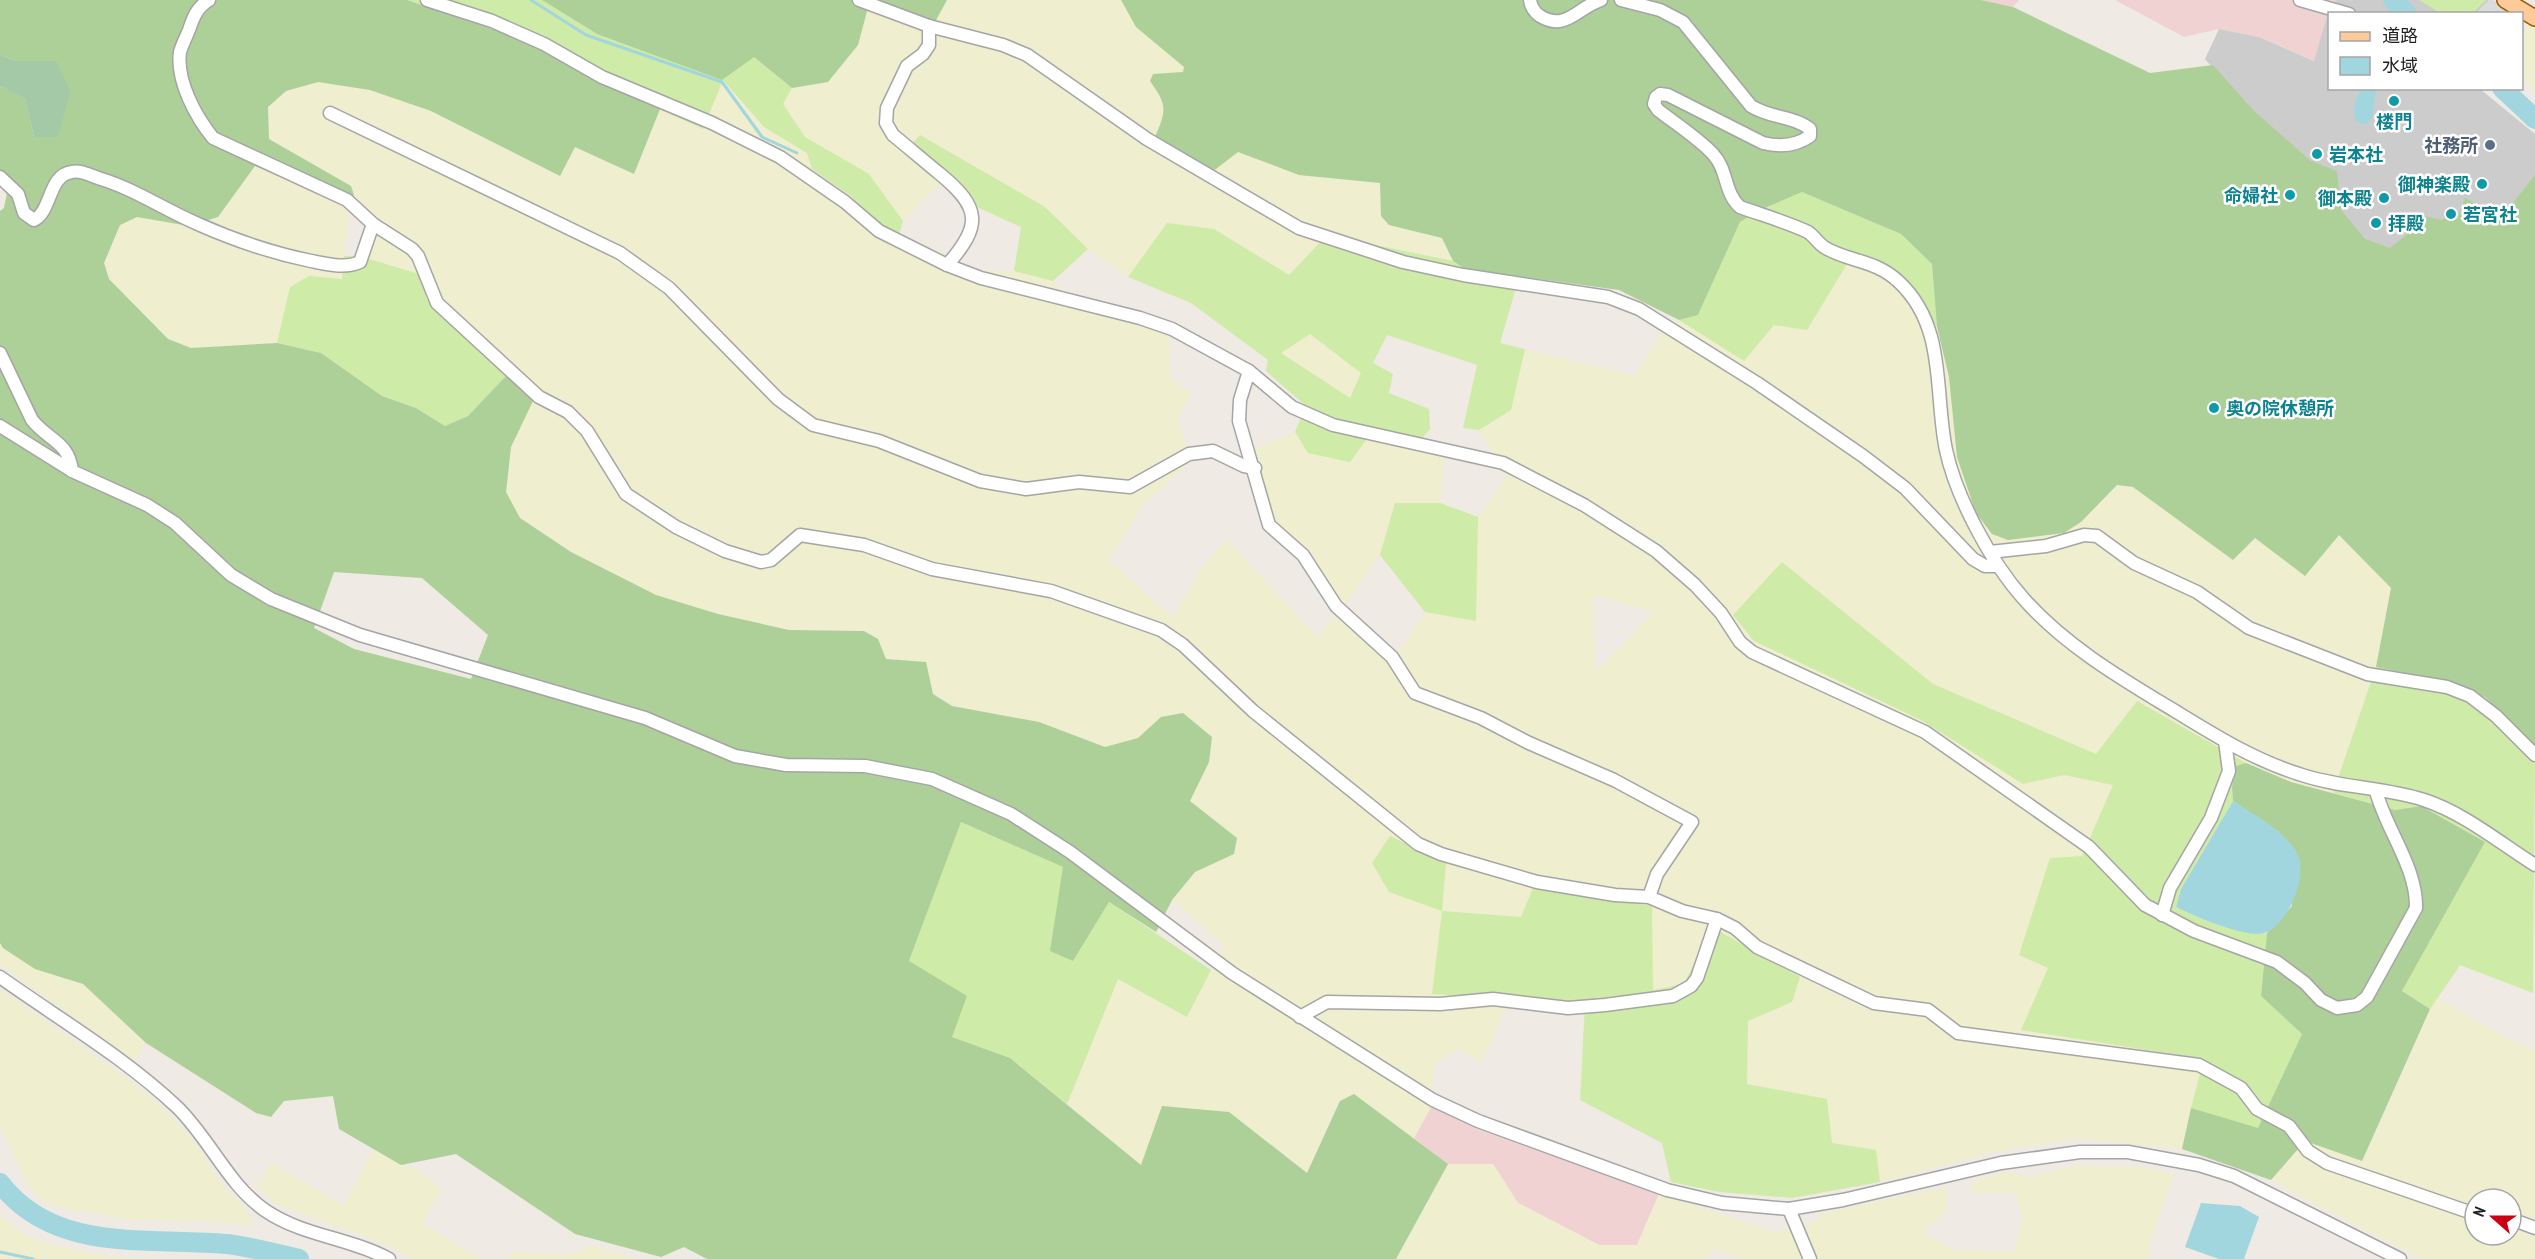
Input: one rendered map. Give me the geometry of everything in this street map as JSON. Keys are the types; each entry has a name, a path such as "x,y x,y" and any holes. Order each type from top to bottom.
{"main road":[{"path":"2505,0 2535,18"}],"street":[{"path":"209,0 194,16 180,52 180,69 188,95 203,126 213,138 347,200 373,224 418,256 437,303 539,398 568,412 575,418 587,432 626,494 676,527 725,551 761,562 771,560 800,535 864,545 932,569 1051,591 1112,610 1161,630 1183,645 1253,711 1418,844 1441,854 1537,882 1615,895 1649,897 1682,911 1717,919 1735,928 1757,948 1874,1003 1928,1010 1958,1033 2199,1065 2241,1088 2257,1110 2289,1126 2308,1151 2327,1163 2463,1210"},
{"path":"427,0 492,21 544,44 602,77 712,123 780,157 836,195 879,231 947,264 981,278 1140,318 1192,339 1249,371 1292,407 1333,425 1503,463 1584,505 1656,550 1679,568 1721,613 1740,642 1752,652 1925,732 2080,841 2111,868 2145,905 2194,931 2277,962 2306,983 2321,1000 2337,1008 2357,1005 2367,997 2416,908 2416,892 2412,879 2381,809 2376,791"},
{"path":"860,0 929,26 1003,45 1027,56 1147,139 1299,228 1403,262 1463,275 1608,297 1639,309 1729,365 1863,456 1905,488 1973,559 1985,566 1998,566"},
{"path":"1530,0 1536,13 1547,20 1562,21 1575,17 1601,0"},
{"path":"1621,0 1660,10 1683,22 1694,32 1751,106 1764,115 1803,124 1810,129 1810,136 1802,141 1779,146 1763,143 1668,95 1660,94 1654,105 1714,154 1724,171 1731,199 1740,207 1810,233 1824,247 1873,264 1899,282 1917,303 1928,325 1939,374 1946,451 1967,509 1998,566 2023,599 2072,642 2128,682 2225,741 2300,775 2424,800 2449,812 2535,865"},
{"path":"2300,0 2342,12"},
{"path":"929,26 929,45 923,54 907,66 887,108 886,123 893,135 961,191 970,206 972,225 964,245 947,264"},
{"path":"330,113 620,253 669,288 778,399 813,425 879,441 980,481 1026,489 1079,482 1130,487 1189,454 1213,451 1244,466 1255,468"},
{"path":"0,177 18,194 24,213 34,220 41,215 62,176 69,172 78,172 128,187 196,224 276,254 333,265 354,265 360,262 373,224"},
{"path":"0,353 32,420 63,446 70,457 72,471"},
{"path":"1249,371 1240,400 1239,422 1255,468 1269,525 1303,555 1336,606 1392,657 1415,693 1481,718 1529,743 1614,780 1692,822 1657,874 1649,897"},
{"path":"0,426 72,471 147,505 175,523 231,575 271,599 360,635 645,718 735,756 786,765 865,766 932,779 1011,814 1070,852 1232,973 1432,1100 1478,1121 1667,1190 1722,1203 1789,1209 1843,1200 2001,1163 2080,1152 2128,1152 2199,1165 2234,1176 2400,1259"},
{"path":"1990,552 2046,546 2084,535 2097,536 2134,563 2198,592 2249,628 2367,674 2447,687 2470,696 2496,716 2535,754"},
{"path":"2163,915 2169,888 2211,818 2229,771 2225,741"},
{"path":"1300,1017 1327,1002 1440,1004 1493,999 1568,1008 1673,996 1691,987 1697,978 1717,919"},
{"path":"0,977 160,1091 187,1117 248,1197 266,1211 297,1228 344,1241 389,1259"},
{"path":"1789,1209 1810,1259"}],"shaded area":[{"path":"1981,0 2019,0 2013,7"},
{"path":"2115,0 2336,0 2328,12 2315,61 2259,37 2219,29 2184,37"},
{"path":"2336,0 2489,0 2477,12 2329,12"},
{"path":"2489,0 2493,0 2514,12 2478,12"},
{"path":"2328,14 2328,90 2481,90 2535,134 2535,184 2499,235 2142,349 2243,104 2205,59 2219,29 2259,37 2314,61"},
{"path":"1431,1107 1479,1130 1659,1194 1637,1245 1599,1245 1518,1203 1493,1164 1448,1164 1414,1138"}],"green space":[{"path":"0,0 407,0 531,42 602,83 660,109 634,174 575,147 560,176 431,111 370,90 318,82 286,91 268,107 269,139 351,186 354,195 349,206 255,166 218,217 189,226 137,217 120,225 104,263 109,279 168,339 191,348 277,343 321,353 382,396 416,408 445,426 468,416 506,376 533,401 511,447 506,492 520,518 571,552 656,595 718,614 789,630 864,631 878,639 886,659 926,662 933,694 952,706 1039,722 1105,747 1138,738 1161,717 1183,713 1212,737 1209,762 1190,801 1237,838 1234,854 1195,872 1172,900 1156,932 1109,902 1073,961 1050,951 1063,867 961,822 909,961 967,996 952,1037 1010,1058 1141,1165 1162,1106 1229,1112 1307,1173 1340,1101 1354,1094 1448,1164 1396,1259 707,1259 684,1247 661,1257 575,1234 456,1154 401,1165 339,1129 333,1096 284,1101 271,1117 256,1113 146,1043 83,984 35,969 3,948 0,943 0,211 4,208 8,188 0,182 0,86 25,97 34,137 56,61 16,61 0,55","holes":["334,572 422,578 488,635 471,679 354,649 314,628"]},
{"path":"407,0 542,0 597,34 754,57 792,88 783,104 805,137 869,174 903,221 899,234 875,222 851,196 812,169 807,153 764,127 723,80 703,129 602,83 531,42"},
{"path":"542,0 870,0 858,45 828,82 792,88 754,57 722,80 597,34"},
{"path":"870,0 935,22 947,0 1121,0 1136,27 1184,67 1183,72 1153,74 1164,101 1164,116 1155,136 1238,152 1299,175 1380,183 1381,216 1389,225 1442,238 1453,261 1327,235 1289,275 1214,229 1167,223 1128,277 1088,249 1045,207 943,180 903,221 869,174 805,137 783,104 792,88 828,82 858,45"},
{"path":"874,0 947,0 935,22"},
{"path":"1121,0 1981,0 2013,7 2150,73 2213,65 2254,111 2311,161 2337,171 2341,210 2365,239 2390,248 2414,229 2424,216 2442,220 2447,216 2457,219 2465,198 2501,218 2535,175 2535,746 2485,697 2449,682 2376,667 2391,588 2339,535 2305,576 2255,538 2233,560 2133,487 2117,485 2081,522 2064,533 2008,540 1992,534 1976,513 1957,457 1949,377 1937,327 1932,264 1901,234 1802,192 1760,210 1740,222 1698,315 1679,320 1619,290 1465,269 1453,261 1442,238 1389,225 1381,216 1380,183 1299,175 1238,152 1212,172 1155,137 1162,120 1163,107 1160,96 1150,81 1153,74 1183,72 1184,67 1136,27"},
{"path":"2419,0 2486,0 2474,12 2438,12"},
{"path":"2530,22 2535,25 2535,72 2532,76 2535,78 2535,91 2523,78 2523,32"},
{"path":"0,55 16,61 56,61 70,91 58,137 34,137 25,98 0,86"},
{"path":"722,80 764,127 807,153 812,169 851,196 875,222 980,271 1014,271 1053,281 1082,309 1169,335 1170,377 1191,394 1177,420 1192,460 1143,505 1109,560 1173,618 1201,568 1227,539 1317,637 1342,607 1312,553 1272,521 1255,449 1295,432 1308,453 1369,436 1445,453 1440,503 1395,504 1380,555 1343,607 1396,655 1425,612 1476,621 1478,517 1507,477 1479,430 1511,410 1525,349 1635,376 1663,331 1679,320 1744,361 1774,325 1807,330 1847,264 1909,288 1937,327 1949,377 1957,457 2081,522 2117,485 2133,487 2233,560 2255,538 2339,535 2391,588 2376,667 2333,793 2291,782 2246,763 2137,701 2096,754 1933,684 1782,562 1921,720 2023,784 2064,775 2114,785 2082,856 2048,968 2022,1030 2204,1059 2182,1149 2077,1138 1994,1152 1880,1182 1876,1150 1832,1143 1827,1099 1747,1084 1748,1021 1792,1002 1684,984 1653,990 1521,918 1442,911 1510,999 1482,1063 1458,1049 1434,1064 1431,1107 1414,1138 1353,1094 1339,1101 1307,1173 1229,1112 1141,1166 1067,1104 1118,978 1187,1017 1224,945 1172,900 1195,872 1234,854 1237,838 1190,801 1209,762 1161,717 1138,738 1105,747 1039,722 952,706 886,659 878,639 864,631 789,630 718,614 656,596 571,552 520,518 506,492 511,447 533,400 427,300 419,274 359,256 368,225 351,186 269,139 268,108 286,91 318,82 370,90 431,111 559,176 575,147 634,174 660,109 703,128","holes":["1593,595 1654,612 1595,672"]},
{"path":"920,135 1045,207 1088,249 1053,281 1014,271 1021,227 979,208 905,151"},
{"path":"255,165 349,206 342,279 309,276 290,287 277,343 191,348 168,339 109,279 104,263 120,225 137,217 189,226 218,217"},
{"path":"1802,192 1901,234 1932,264 1937,327 1909,288 1847,264 1807,330 1774,325 1744,361 1679,320 1698,315 1740,222 1760,210"},
{"path":"1167,223 1214,229 1289,275 1327,235 1453,261 1466,269 1531,276 1515,291 1500,343 1525,349 1511,410 1479,430 1463,428 1477,365 1387,335 1373,363 1393,374 1389,393 1429,409 1430,429 1415,446 1369,436 1350,462 1308,453 1295,432 1306,406 1266,371 1268,360 1191,303 1128,277","holes":["1310,334 1361,373 1350,398 1281,353"]},
{"path":"344,256 359,256 419,274 427,300 506,376 468,416 445,426 416,408 382,396 321,353 277,343 290,287 309,276 342,279"},
{"path":"1310,334 1361,373 1350,398 1280,353"},
{"path":"1395,503 1440,503 1478,517 1476,621 1425,612 1380,555"},
{"path":"1782,562 1933,684 2096,754 2137,701 2246,763 2236,767 2232,787 2233,801 2181,889 2176,907 2208,922 2233,930 2257,934 2267,933 2261,996 2302,1034 2258,1129 2191,1108 2204,1059 2021,1030 2048,968 2019,955 2050,858 2082,856 2113,785 2064,775 2023,784 1921,720 1754,641 1733,615"},
{"path":"2376,667 2449,682 2485,697 2535,746 2533,993 2460,965 2430,1009 2402,991 2485,842 2421,806 2395,810 2333,793"},
{"path":"2246,763 2291,782 2395,810 2421,806 2485,842 2402,991 2430,1009 2362,1161 2305,1141 2271,1180 2182,1149 2191,1108 2258,1128 2302,1034 2261,996 2267,933 2292,906 2279,832 2233,801 2232,787 2236,766"},
{"path":"961,822 1063,867 1073,961 1109,902 1211,970 1187,1017 1118,979 1067,1104 1010,1058 952,1037 909,961"},
{"path":"1390,836 1446,863 1442,911 1389,892 1372,863"},
{"path":"1533,888 1652,906 1653,990 1684,984 1712,927 1800,977 1792,1002 1748,1021 1747,1084 1827,1099 1832,1143 1876,1150 1880,1182 1792,1198 1719,1192 1671,1182 1662,1143 1580,1100 1585,1003 1432,994 1442,911 1521,917"},
{"path":"0,943 35,969 83,984 146,1043 135,1061 0,965"},
{"path":"0,989 128,1079 167,1111 197,1146 225,1189 246,1209 254,1226 207,1221 132,1220 64,1208 43,1201 27,1185 0,1126"},
{"path":"2438,998 2511,1040 2535,1050 2535,1259 2420,1259 2271,1180 2305,1140 2363,1161 2430,1009"},
{"path":"373,1150 401,1165 418,1169 441,1190 422,1223 481,1259 412,1259 375,1240 276,1204 256,1187 271,1163 344,1205"},
{"path":"1448,1164 1493,1164 1518,1203 1599,1245 1637,1245 1659,1194 1774,1232 1817,1222 1820,1214 1947,1187 1947,1209 1923,1233 1955,1250 2014,1251 2022,1220 2016,1193 1971,1193 1973,1181 2008,1172 2029,1177 2074,1166 2142,1167 2174,1175 2151,1239 2149,1259 1739,1259 1713,1248 1705,1259 1396,1259"},
{"path":"0,1215 29,1237 56,1246 114,1257 158,1259 0,1259"},
{"path":"591,1245 635,1259 507,1259 513,1251 567,1256"}],"water":[{"path":"2362,90 2376,90 2373,115 2368,123 2361,124 2356,121 2354,108"},
{"path":"2233,801 2284,837 2297,853 2300,863 2297,889 2286,914 2277,925 2258,934 2228,928 2176,907 2181,889"},
{"path":"2201,1203 2240,1206 2259,1217 2244,1259 2219,1259 2185,1247"}],"waterway":[{"path":"531,0 586,35 722,82 762,137 797,153"},
{"path":"2393,0 2405,12"},
{"path":"2504,90 2535,119"},
{"path":"0,1183 22,1206 47,1222 75,1232 135,1240 227,1244 299,1259"},
{"path":"0,1252 33,1259"}],"place":[{"name":"楼門","path":"2394,101"},
{"name":"社務所","path":"2490,145"},
{"name":"岩本社","path":"2317,154"},
{"name":"御神楽殿","path":"2482,184"},
{"name":"命婦社","path":"2290,195"},
{"name":"御本殿","path":"2384,198"},
{"name":"若宮社","path":"2451,214"},
{"name":"拝殿","path":"2376,223"},
{"name":"奥の院休憩所","path":"2214,408"}]}
